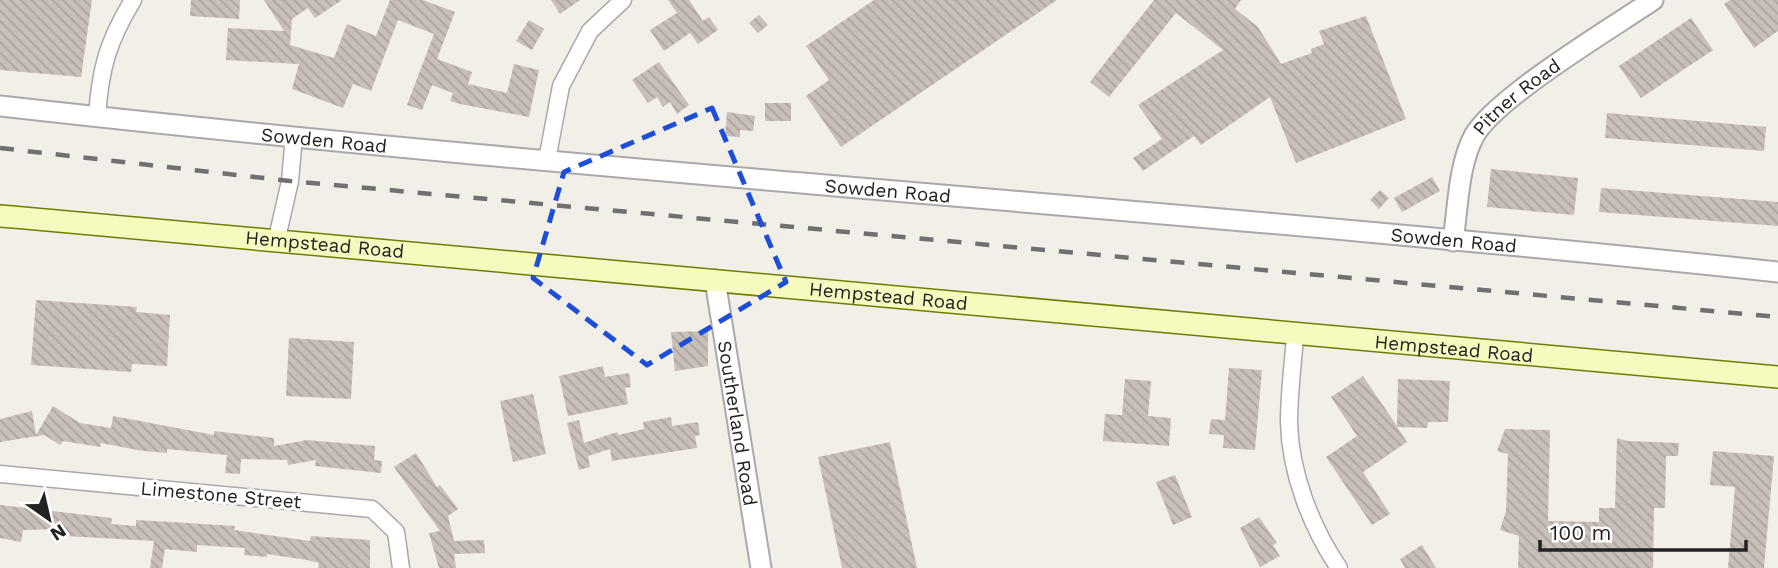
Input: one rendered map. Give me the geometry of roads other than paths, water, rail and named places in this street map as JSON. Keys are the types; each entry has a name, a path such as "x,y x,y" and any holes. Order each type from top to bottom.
{"main road":[{"name":"Hempstead Road","path":"0,216 277,238 1295,336 1778,377"}],"street":[{"path":"97,117 99,79 110,38 133,0"},
{"path":"547,160 561,86 590,31 623,0"},
{"name":"Pitner Road","path":"1453,241 1462,175 1474,136 1500,107 1653,0"},
{"name":"Sowden Road","path":"0,106 547,160 1778,272"},
{"path":"277,238 290,181 294,136"},
{"name":"Southerland Road","path":"715,280 761,568"},
{"path":"1295,336 1289,423 1296,472 1314,523 1339,568"},
{"name":"Limestone Street","path":"0,474 372,509 396,532 401,568"}],"railway":[{"path":"0,148 290,181 1778,317"}]}
